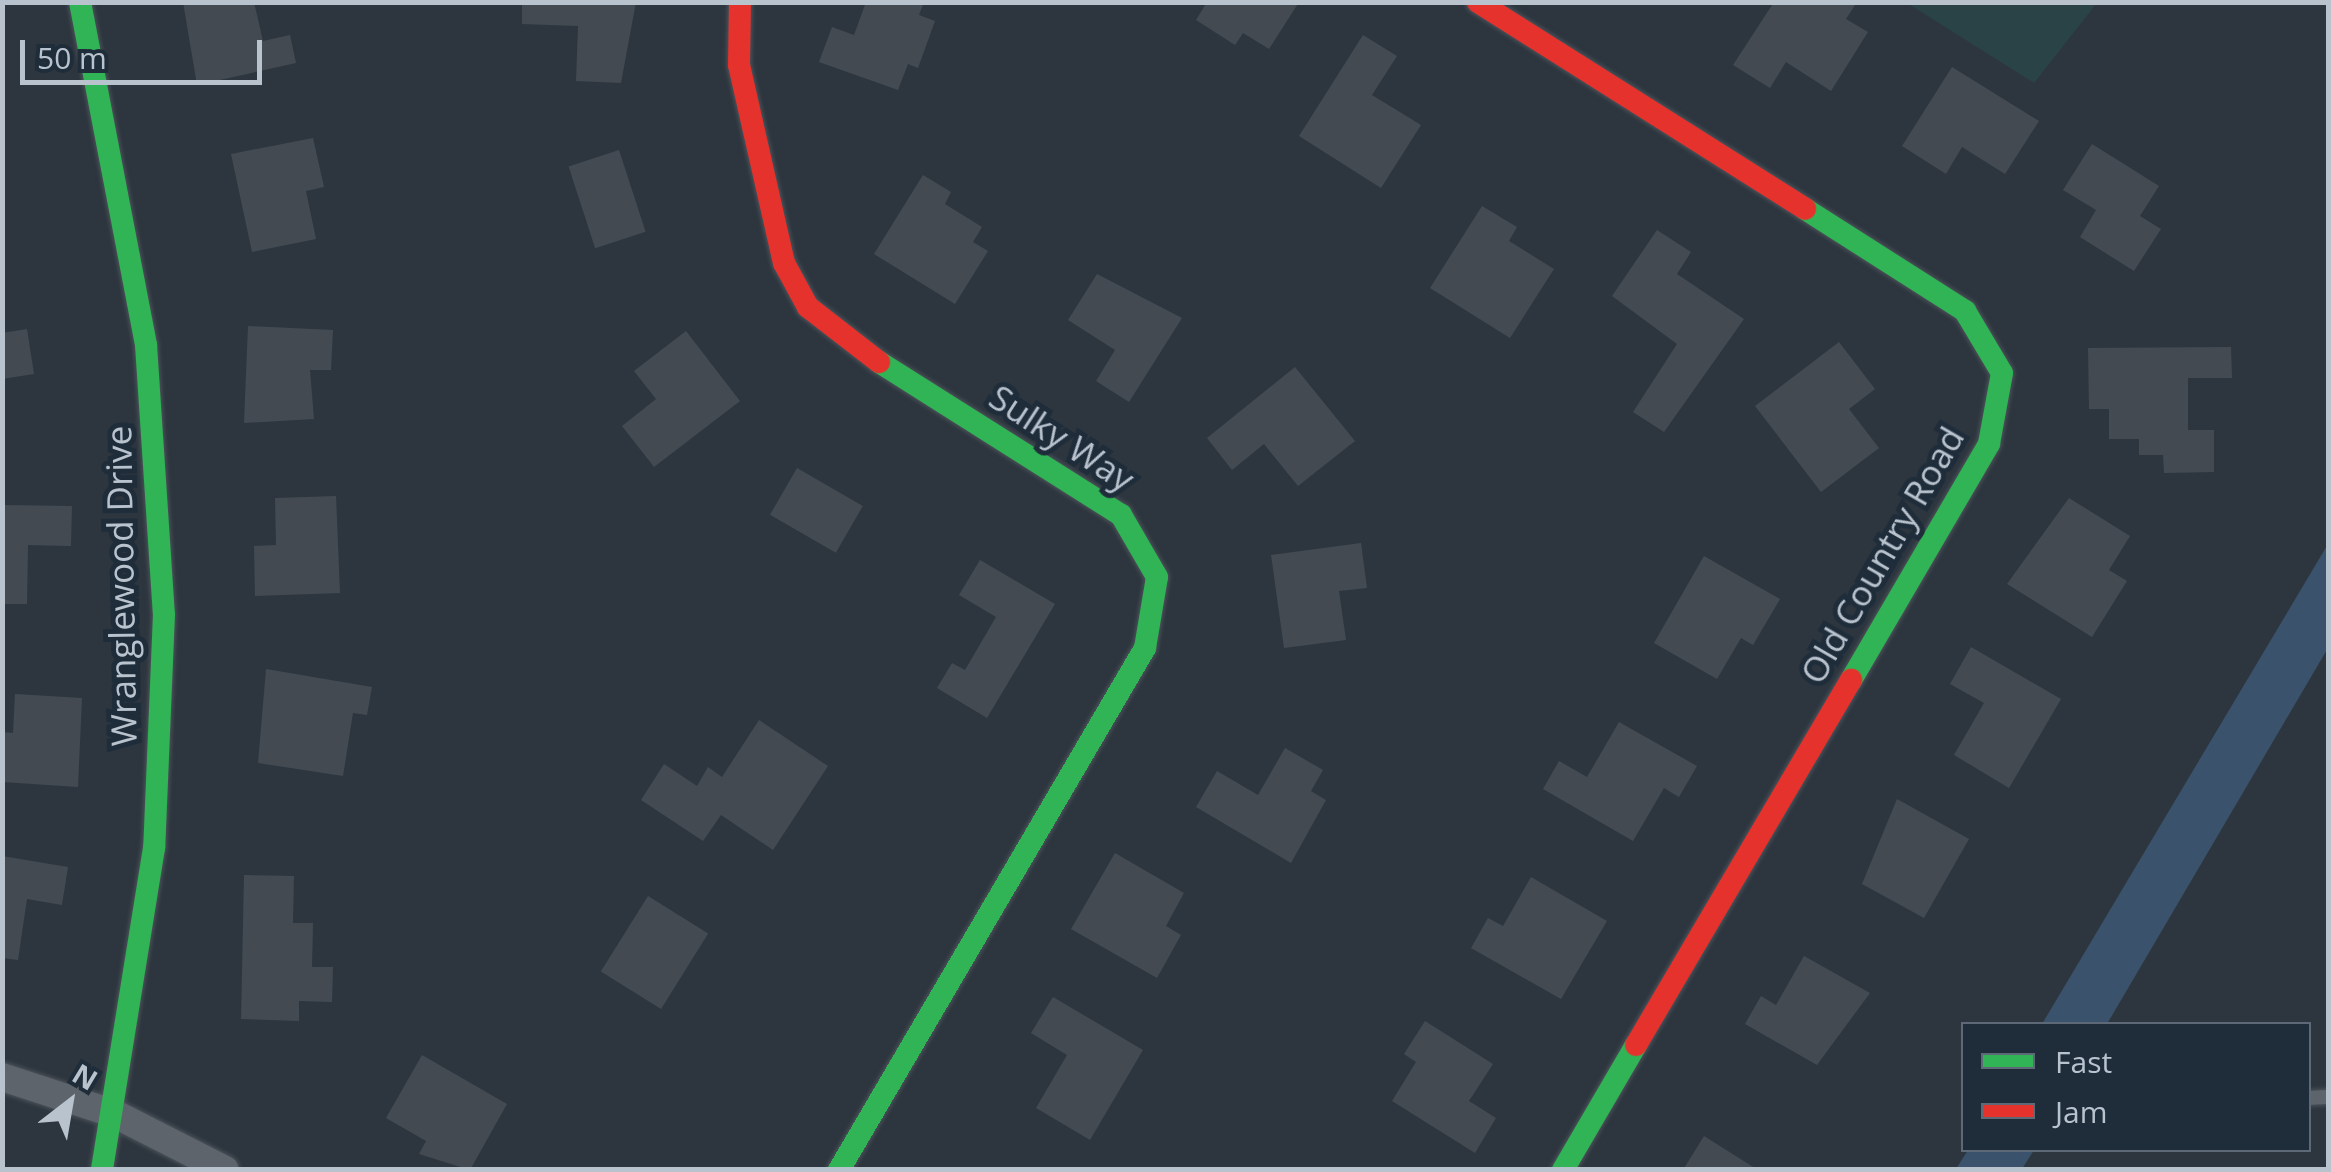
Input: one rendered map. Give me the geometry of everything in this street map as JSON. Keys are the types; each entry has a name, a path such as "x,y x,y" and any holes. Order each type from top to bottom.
{"street":[{"name":"Wranglewood Drive","path":"80,2 146,346 163,594 154,848 115,1114 102,1170"},
{"name":"Sulky Way","path":"740,2 735,41 747,101 784,263 808,307 844,340 1121,516 1158,577 1145,648 839,1170"},
{"name":"Old Country Road","path":"1478,2 1965,312 2002,373 1989,444 1563,1170"},
{"path":"2,1077 115,1114 225,1170"}],"green space":[{"path":"1907,3 2097,3 2034,83"}],"water":[{"path":"2328,544 2328,648 2108,1022 2043,1022"},
{"path":"1967,1152 2033,1152 2022,1169 1956,1169"}],"building":[{"path":"183,2 254,2 263,41 290,35 296,63 197,85"},
{"path":"522,2 636,2 621,83 576,81 578,26 522,24"},
{"path":"866,2 924,2 919,15 935,21 918,68 908,64 898,90 819,62 832,27 854,35"},
{"path":"1207,2 1299,2 1269,49 1243,33 1235,45 1196,20"},
{"path":"1774,2 1857,2 1846,19 1868,32 1831,91 1786,62 1770,88 1733,65"},
{"path":"1363,35 1397,56 1372,95 1421,125 1381,188 1299,136"},
{"path":"1952,67 2039,121 2005,174 1962,147 1946,174 1902,146"},
{"path":"313,138 324,187 306,191 316,239 252,252 231,154"},
{"path":"2092,144 2159,186 2140,216 2161,229 2134,271 2080,237 2096,210 2063,190"},
{"path":"619,150 646,232 595,248 569,166"},
{"path":"923,175 951,192 945,204 982,227 973,242 988,251 955,304 874,254"},
{"path":"1482,206 1517,227 1509,241 1554,269 1510,338 1430,288"},
{"path":"1657,230 1691,252 1677,274 1744,319 1664,432 1633,412 1677,344 1612,296"},
{"path":"1097,274 1182,318 1129,402 1096,381 1115,350 1068,320"},
{"path":"248,326 333,330 331,370 310,370 314,419 244,423"},
{"path":"27,329 34,374 2,379 2,333"},
{"path":"686,331 740,401 654,467 622,426 656,399 634,371"},
{"path":"1839,342 1875,389 1849,409 1879,448 1821,492 1755,406"},
{"path":"2231,347 2232,378 2188,378 2188,430 2214,430 2214,472 2164,473 2163,455 2139,455 2139,439 2109,439 2109,409 2089,409 2088,348"},
{"path":"1295,367 1355,441 1298,486 1264,444 1232,470 1207,438"},
{"path":"797,468 863,506 836,553 770,515"},
{"path":"336,496 340,593 255,596 254,546 276,545 275,498"},
{"path":"2069,498 2130,536 2109,570 2127,581 2092,637 2007,584"},
{"path":"2,505 72,506 71,546 28,545 27,604 2,604"},
{"path":"1361,543 1367,588 1339,591 1346,640 1284,648 1271,555"},
{"path":"1704,556 1780,599 1753,645 1741,638 1717,679 1654,643"},
{"path":"980,560 1055,604 987,718 937,688 952,663 965,670 996,617 959,595"},
{"path":"1971,647 2061,699 2009,788 1954,755 1984,703 1950,684"},
{"path":"266,669 372,687 367,715 353,713 343,776 258,763"},
{"path":"15,694 82,698 78,787 2,782 2,732 13,733"},
{"path":"759,720 828,766 773,850 721,815 703,841 641,800 664,764 697,786 708,767 722,777"},
{"path":"1619,722 1697,766 1679,797 1664,788 1633,841 1543,789 1559,761 1587,777"},
{"path":"1285,748 1323,770 1311,791 1326,800 1291,863 1196,807 1217,771 1258,795"},
{"path":"1897,799 1969,839 1924,918 1862,884"},
{"path":"1115,853 1184,893 1166,926 1181,935 1157,978 1071,929"},
{"path":"2,856 68,867 62,905 27,899 18,960 2,958"},
{"path":"244,875 294,876 293,923 313,923 312,967 333,967 332,1002 299,1001 299,1021 241,1019"},
{"path":"1531,877 1607,921 1561,999 1471,948 1488,918 1503,926"},
{"path":"648,896 708,934 661,1009 601,971"},
{"path":"1804,956 1870,993 1817,1065 1745,1024 1761,996 1776,1005"},
{"path":"1053,997 1143,1050 1090,1140 1036,1108 1067,1055 1031,1033"},
{"path":"1425,1021 1493,1064 1469,1101 1496,1118 1475,1153 1392,1101 1416,1062 1404,1054"},
{"path":"422,1055 507,1104 470,1170 419,1154 426,1141 386,1118"},
{"path":"1704,1136 1758,1170 1683,1170"}],"traffic: fast":[{"path":"80,2 146,345 164,614 154,848 102,1170"},
{"path":"1805,209 1965,311 2002,373 1989,444 1851,680"},
{"path":"839,1170 1145,648 1157,577 1121,515 879,362"},
{"path":"1563,1170 1636,1045"}],"traffic: jam":[{"path":"740,2 739,65 784,263 808,307 879,362"},
{"path":"1478,2 1805,209"},
{"path":"1636,1045 1851,680"}]}
